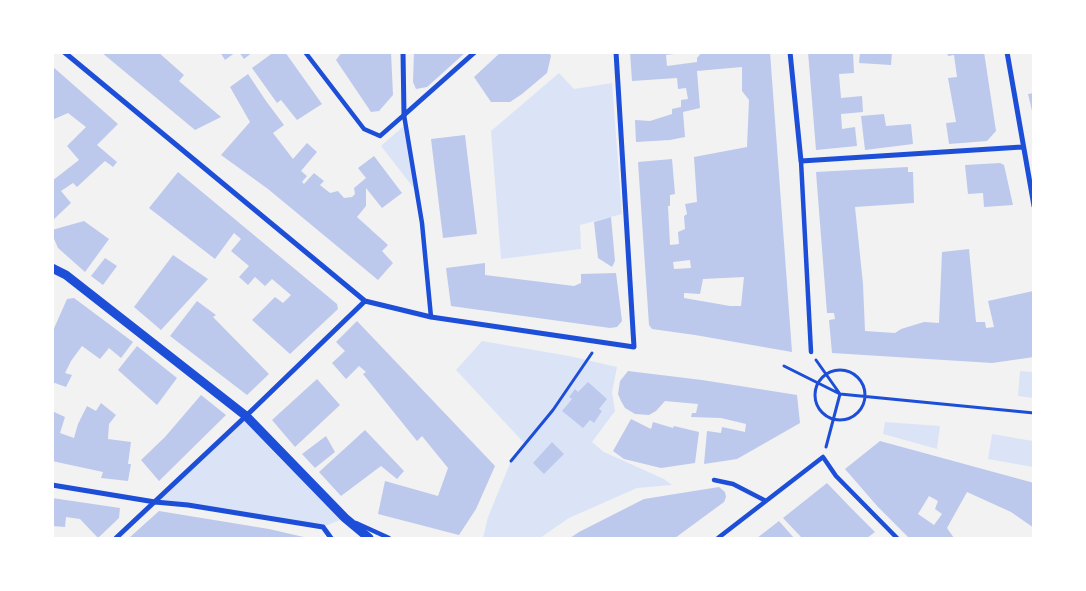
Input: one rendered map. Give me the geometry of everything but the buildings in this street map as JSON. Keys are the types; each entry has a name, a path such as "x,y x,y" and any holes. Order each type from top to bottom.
{"street":[{"path":"64,52 365,301 431,317 634,347 616,52"},
{"path":"305,52 364,129 380,136 475,52"},
{"path":"403,52 404,115 422,223 431,317"},
{"path":"790,52 801,161 812,352"},
{"path":"1007,52 1022,147 1034,206"},
{"path":"801,161 1022,147"},
{"path":"52,268 66,275 246,416 345,518 369,538"},
{"path":"116,538 365,301"},
{"path":"718,538 823,457 836,476 897,538"},
{"path":"714,480 733,484 766,501"},
{"path":"52,485 155,502 188,504 323,527 331,538"},
{"path":"345,518 389,538"}],"path":[{"path":"511,461 553,410 600,342"},
{"path":"812,352 840,394"},
{"path":"784,366 840,394 1034,413"},
{"path":"834,371 849,372 861,382 864,388 863,404 848,419 833,419 826,416 817,405 816,390 818,383 826,374 834,371"},
{"path":"823,457 840,394"}],"shaded area":[{"path":"559,73 574,89 612,83 622,214 580,225 581,249 501,259 491,131"},
{"path":"406,124 416,191 381,146"},
{"path":"482,341 569,356 617,367 612,392 615,411 592,442 604,452 664,479 672,485 637,488 569,518 540,538 483,538 488,517 511,461 525,444 456,370"},
{"path":"1020,371 1033,372 1033,398 1018,396"},
{"path":"246,416 345,518 323,527 155,502"},
{"path":"885,422 940,426 937,449 883,434"},
{"path":"992,434 1033,441 1033,467 988,459"}]}
